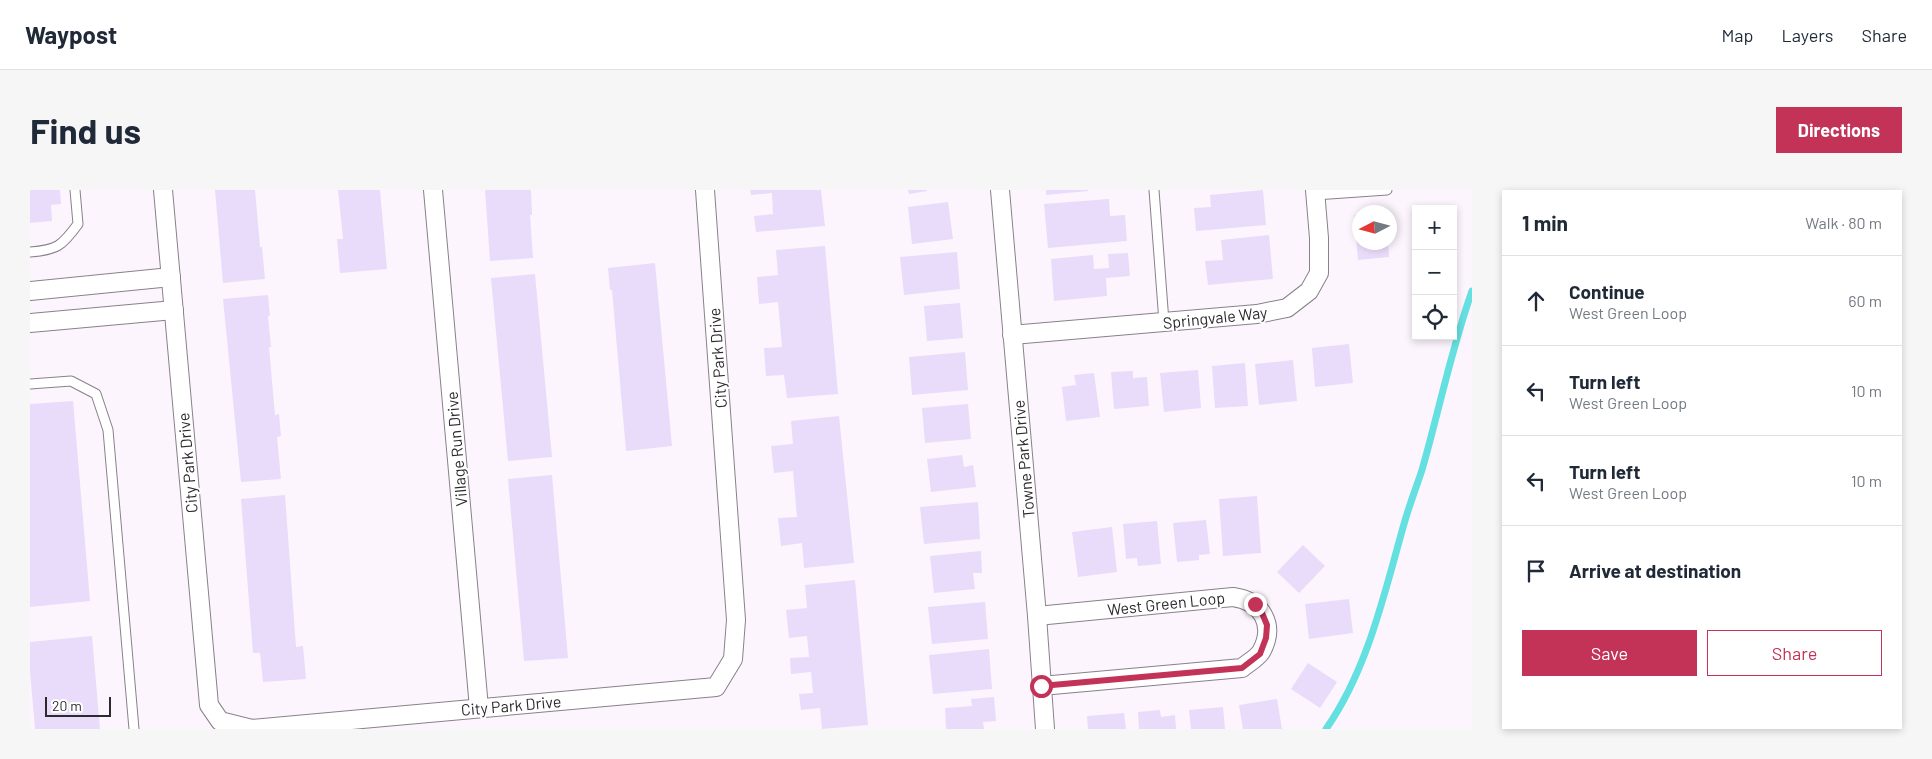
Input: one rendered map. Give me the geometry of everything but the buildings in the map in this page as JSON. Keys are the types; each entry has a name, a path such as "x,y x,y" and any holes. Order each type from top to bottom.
{"street":[{"name":"City Park Drive","path":"163,190 209,705 220,721 252,729 716,687 733,659 736,620 705,190"},
{"name":"Village Run Drive","path":"433,190 479,708"},
{"name":"Towne Park Drive","path":"1000,190 1045,729"},
{"name":"Springvale Way","path":"1012,335 1257,314 1287,308 1309,292 1319,274 1319,238 1315,192"},
{"path":"30,291 171,277"},
{"path":"30,323 174,310"},
{"name":"West Green Loop","path":"1037,616 1233,596 1246,599 1255,604 1262,613 1267,625 1266,638 1260,654 1242,668 1041,686"}],"lane":[{"path":"30,252 49,250 66,241 78,224 75,190"},
{"path":"1154,190 1164,322"},
{"path":"1315,192 1388,190"},
{"path":"30,384 71,381 96,394 108,430 134,729"}],"waterway":[{"path":"1326,729 1341,706 1353,682 1382,604 1406,517 1422,470 1451,358 1472,291"}],"route":[{"path":"1041,686 1242,668 1260,654 1266,638 1267,625 1262,613 1255,604"}]}
